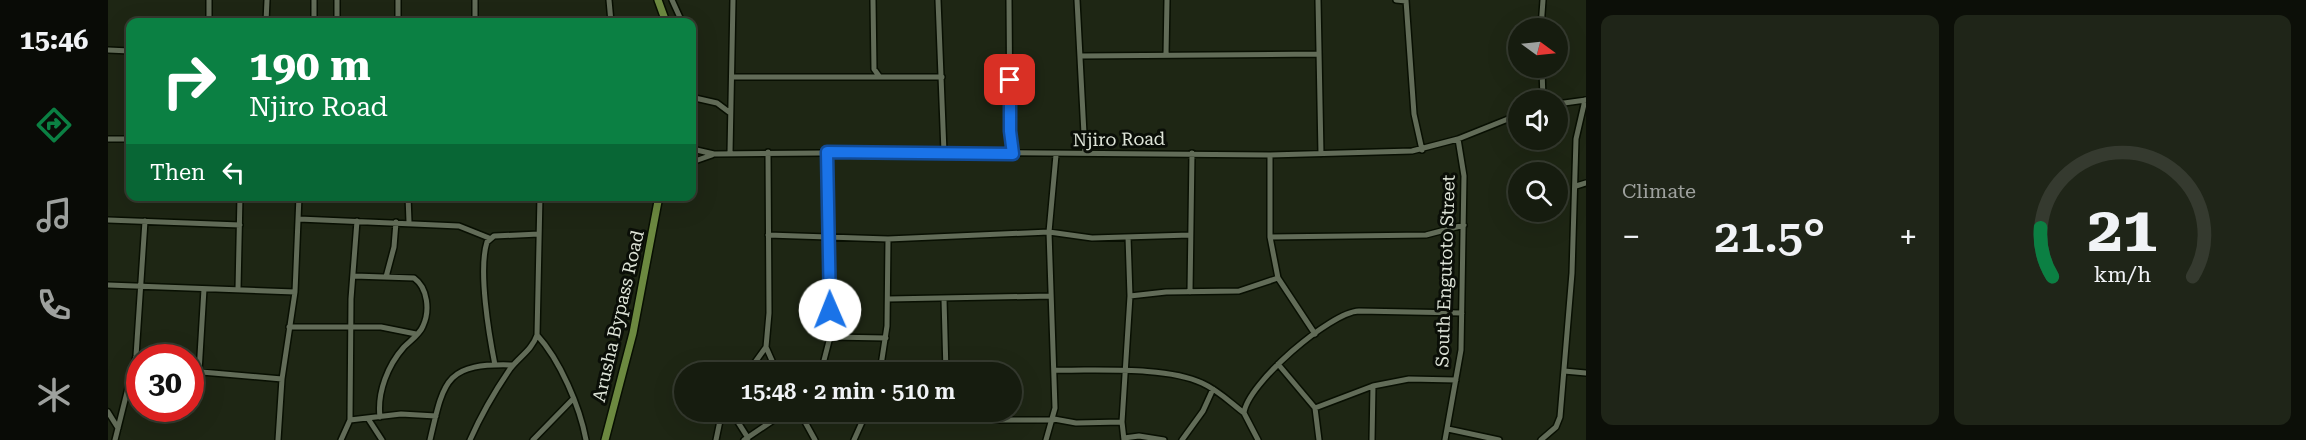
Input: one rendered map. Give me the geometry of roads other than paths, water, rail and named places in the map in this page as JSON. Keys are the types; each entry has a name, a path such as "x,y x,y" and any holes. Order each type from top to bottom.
{"main road":[{"path":"658,0 665,18"},
{"name":"Arusha Bypass Road","path":"605,440 633,333 658,201"}],"street":[{"path":"208,18 209,0"},
{"path":"266,18 267,0"},
{"path":"314,0 314,18"},
{"path":"337,0 337,18"},
{"path":"398,0 398,18"},
{"path":"475,0 475,18"},
{"path":"609,0 611,18"},
{"path":"672,0 680,18"},
{"path":"730,153 729,112 733,0"},
{"path":"873,0 874,69 879,76"},
{"path":"938,0 944,152"},
{"path":"1009,0 1010,131 1013,154"},
{"path":"1077,0 1086,153"},
{"path":"1166,55 1167,0"},
{"path":"1318,0 1321,154"},
{"path":"1396,0 1406,1 1414,114 1422,150"},
{"path":"1542,18 1543,0"},
{"path":"108,50 126,51"},
{"path":"1080,56 1319,54"},
{"path":"732,77 942,77"},
{"path":"696,98 717,102 729,112"},
{"path":"1540,440 1548,436 1556,427 1560,417 1564,371 1576,186 1576,139 1585,100 1568,102"},
{"name":"Njiro Road","path":"696,151 714,154 944,152 1056,155 1086,153 1321,154 1422,150 1458,139 1508,119"},
{"path":"108,139 126,139"},
{"name":"South Engutoto Street","path":"1446,440 1461,350 1464,167 1458,139"},
{"path":"768,152 769,313 766,347 773,362"},
{"path":"824,362 830,337 827,152"},
{"path":"1190,292 1192,153"},
{"name":"Njiro Road","path":"696,161 714,154"},
{"path":"1046,440 1053,419 1055,370 1049,232 1056,155"},
{"path":"1270,155 1270,237 1278,278 1315,334"},
{"path":"1576,186 1586,183"},
{"path":"238,289 240,201"},
{"path":"278,440 282,379 296,292 300,201"},
{"path":"408,201 409,222"},
{"path":"470,440 485,408 513,365 530,348 537,335 540,201"},
{"path":"299,219 409,222 459,226 489,238 539,234"},
{"path":"108,220 240,225"},
{"path":"139,344 144,221"},
{"path":"341,440 350,420 351,327 357,221"},
{"path":"386,277 394,247 396,222"},
{"path":"1270,237 1426,235 1464,225"},
{"path":"768,235 888,239 1049,232 1092,238 1190,235"},
{"path":"1128,237 1130,296 1122,422 1124,439 1139,436 1164,440"},
{"path":"489,238 484,264 490,340 495,365"},
{"path":"882,362 886,338 888,299 888,239"},
{"path":"354,276 414,279 422,284 425,291 426,313 423,327 390,368 379,401 380,417"},
{"path":"1130,296 1239,291 1278,278"},
{"path":"108,285 296,292"},
{"path":"201,344 204,288"},
{"path":"888,299 1051,296"},
{"path":"944,299 946,362"},
{"path":"1244,413 1249,396 1278,364 1315,334 1351,312 1462,313"},
{"path":"290,327 381,327 416,334"},
{"path":"537,335 558,365 573,399 586,440"},
{"path":"830,337 886,338"},
{"path":"755,362 766,347"},
{"path":"1278,364 1315,408 1318,440"},
{"path":"430,440 446,385 454,375 476,365 513,365"},
{"path":"1055,370 1126,371 1188,379 1213,389 1244,413 1258,440"},
{"path":"1564,371 1586,374"},
{"path":"204,372 282,379"},
{"path":"1315,408 1373,386 1409,378 1456,380"},
{"path":"1372,440 1373,386"},
{"path":"1182,440 1203,411 1213,389"},
{"path":"115,440 126,398"},
{"path":"533,440 573,399"},
{"path":"108,412 118,428"},
{"path":"350,420 369,420 401,414 436,416"},
{"path":"423,416 432,431"},
{"path":"1022,419 1053,419 1076,423 1122,422"},
{"path":"369,420 382,440"},
{"path":"716,440 720,422"},
{"path":"737,422 747,439 771,422"},
{"path":"805,422 815,440"},
{"path":"854,440 862,422"},
{"path":"1448,429 1499,440"}]}
